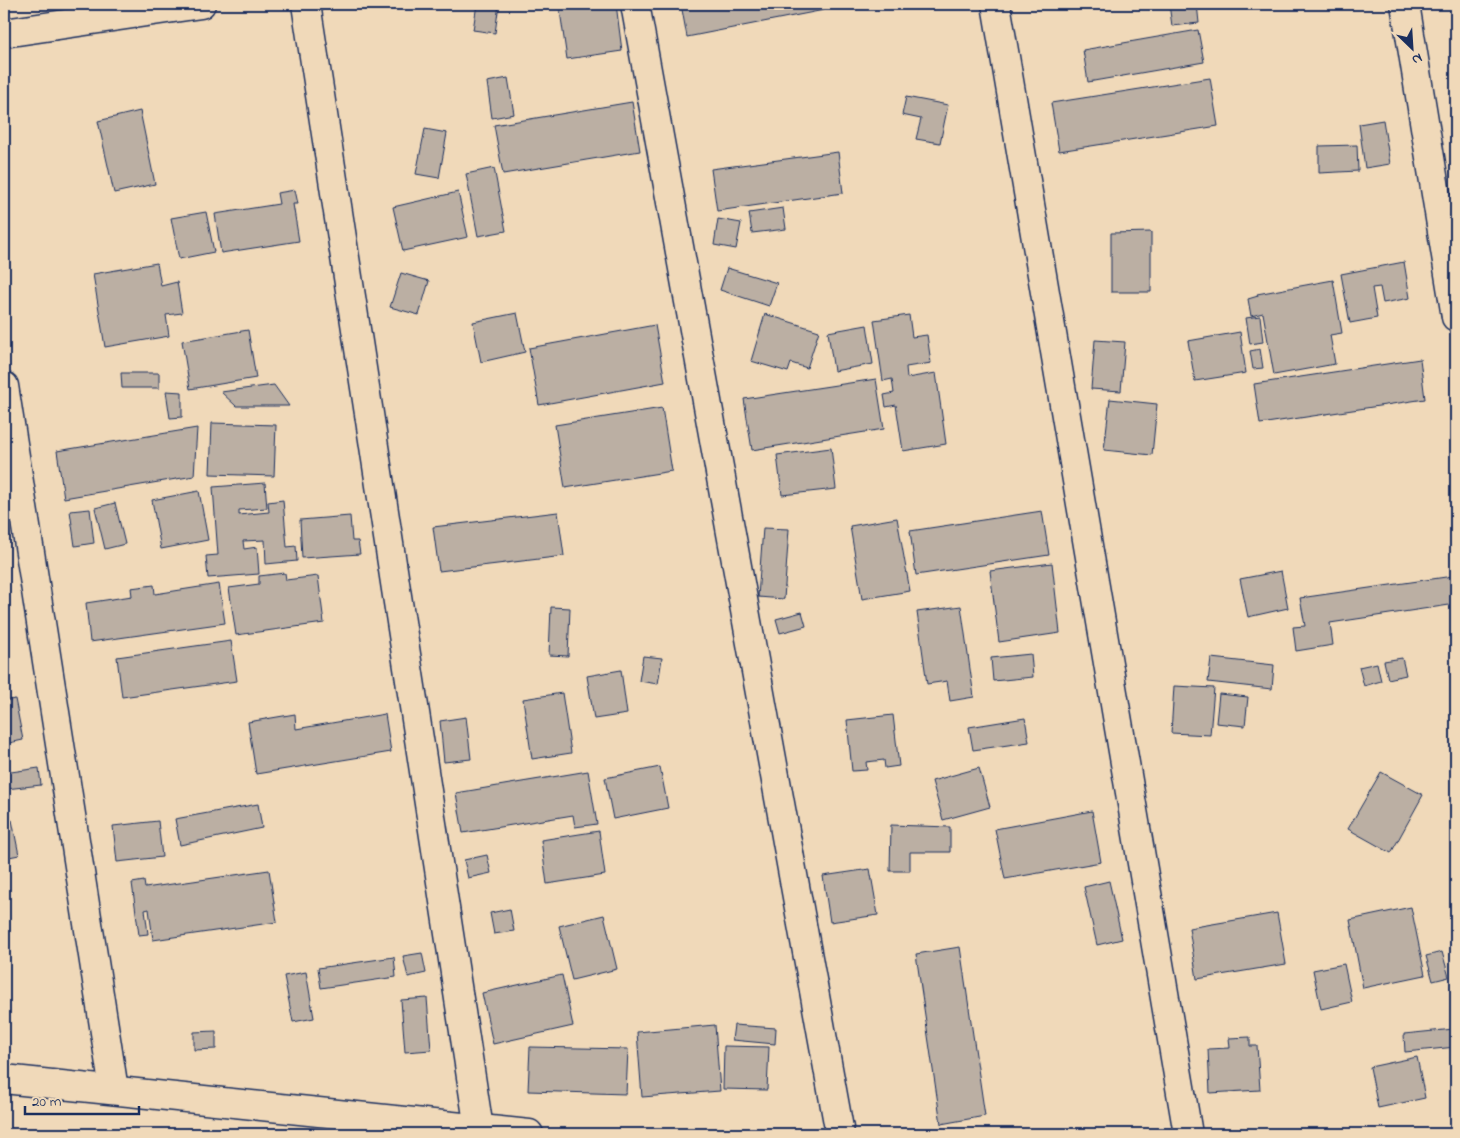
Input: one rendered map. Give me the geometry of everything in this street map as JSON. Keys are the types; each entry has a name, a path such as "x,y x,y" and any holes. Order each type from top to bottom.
{"street":[{"path":"4,33 201,4"},
{"path":"306,4 479,1129"},
{"path":"635,4 840,1134"},
{"path":"996,4 1188,1134"},
{"path":"1405,4 1456,317"},
{"path":"4,386 114,1090"},
{"path":"4,1079 529,1134"}],"building":[{"path":"477,4 499,4 495,33 473,30"},
{"path":"559,4 616,4 622,51 567,59"},
{"path":"681,4 823,4 824,10 687,37"},
{"path":"1169,4 1197,4 1199,23 1172,26"},
{"path":"1198,30 1204,62 1088,82 1083,50"},
{"path":"508,78 514,114 492,118 487,82"},
{"path":"1210,78 1218,126 1059,151 1051,103"},
{"path":"906,97 948,105 940,143 916,139 921,119 902,115"},
{"path":"632,102 640,151 503,174 494,125"},
{"path":"140,111 155,184 114,193 98,121"},
{"path":"1383,120 1390,164 1365,168 1359,124"},
{"path":"425,129 447,133 439,178 416,174"},
{"path":"1357,145 1358,171 1319,173 1319,146"},
{"path":"838,152 843,193 717,211 711,169"},
{"path":"494,168 506,231 478,236 466,174"},
{"path":"295,190 298,204 293,204 299,241 221,253 215,214 279,204 277,193"},
{"path":"458,192 468,237 403,251 393,207"},
{"path":"783,208 786,229 752,233 749,213"},
{"path":"206,212 214,252 179,259 171,218"},
{"path":"718,219 741,223 736,249 714,245"},
{"path":"1151,232 1151,292 1111,292 1111,233"},
{"path":"1404,262 1410,298 1383,303 1380,287 1372,288 1377,318 1350,323 1341,274"},
{"path":"157,263 161,286 177,282 182,313 166,315 169,336 105,347 93,274"},
{"path":"727,268 777,283 769,306 720,290"},
{"path":"401,273 429,281 419,315 390,307"},
{"path":"1333,280 1342,333 1330,335 1335,364 1274,375 1263,313 1251,316 1248,299 1258,296 1257,294"},
{"path":"517,313 525,352 481,362 473,322"},
{"path":"765,314 819,331 807,368 791,363 788,372 751,361"},
{"path":"909,315 912,337 927,335 931,363 906,367 907,378 936,373 946,444 903,451 896,405 886,407 884,395 894,393 892,379 883,381 874,320"},
{"path":"1260,316 1263,342 1250,344 1246,318"},
{"path":"655,325 665,382 539,405 529,348"},
{"path":"867,325 873,364 834,371 828,332"},
{"path":"248,330 256,378 190,389 182,341"},
{"path":"1240,332 1246,373 1195,381 1188,341"},
{"path":"1095,340 1125,342 1121,391 1091,389"},
{"path":"1260,349 1263,368 1253,369 1250,351"},
{"path":"1420,359 1425,399 1260,424 1254,384"},
{"path":"121,373 159,373 159,388 122,388"},
{"path":"876,379 884,429 752,450 744,399"},
{"path":"274,385 289,406 236,406 221,392"},
{"path":"166,391 182,392 182,417 170,418"},
{"path":"1110,399 1157,404 1152,455 1104,450"},
{"path":"662,408 672,471 565,488 555,425"},
{"path":"212,423 276,425 274,476 210,474"},
{"path":"197,428 194,476 64,498 57,451"},
{"path":"831,448 836,489 782,495 777,455"},
{"path":"265,483 267,508 239,510 239,515 269,512 268,502 283,500 287,547 296,546 297,561 266,564 265,540 243,541 244,549 257,547 259,574 208,578 206,556 218,555 213,487"},
{"path":"199,491 208,540 161,549 152,500"},
{"path":"115,503 125,544 105,549 95,508"},
{"path":"90,509 94,543 75,546 70,511"},
{"path":"1042,511 1049,555 916,575 910,531"},
{"path":"558,512 564,556 439,571 433,527"},
{"path":"350,516 352,541 358,541 360,554 302,558 300,520"},
{"path":"897,518 910,591 862,599 850,526"},
{"path":"763,528 789,529 784,599 758,597"},
{"path":"1052,563 1060,633 999,642 990,571"},
{"path":"1281,571 1288,608 1248,617 1240,579"},
{"path":"285,573 286,580 318,576 324,623 236,635 229,588 259,584 259,576"},
{"path":"1453,576 1456,604 1330,623 1333,645 1296,651 1293,627 1305,626 1300,598"},
{"path":"219,584 225,623 90,642 86,603 132,596 131,588 154,585 155,594"},
{"path":"4,603 7,603 9,623 4,624"},
{"path":"961,606 974,697 950,701 947,681 927,684 917,612"},
{"path":"551,607 570,608 568,656 549,655"},
{"path":"802,612 806,626 780,633 776,619"},
{"path":"231,641 237,681 122,697 117,657"},
{"path":"1031,654 1033,677 993,681 991,658"},
{"path":"643,656 662,658 658,684 639,681"},
{"path":"1211,658 1274,665 1272,689 1208,682"},
{"path":"1402,658 1406,675 1388,679 1384,661"},
{"path":"1377,663 1381,681 1364,686 1359,667"},
{"path":"621,670 627,714 594,719 587,676"},
{"path":"1174,686 1214,688 1210,735 1171,733"},
{"path":"562,693 571,753 532,759 523,699"},
{"path":"1219,694 1248,697 1245,726 1216,723"},
{"path":"15,699 23,740 4,744 4,701"},
{"path":"295,714 296,729 385,714 391,752 256,774 248,722"},
{"path":"893,715 899,766 885,768 884,760 866,762 867,770 852,771 847,720"},
{"path":"466,717 471,759 444,762 440,721"},
{"path":"1025,718 1029,742 973,750 969,727"},
{"path":"660,767 668,808 613,819 605,778"},
{"path":"39,768 41,785 6,789 4,773"},
{"path":"979,768 990,807 943,820 932,781"},
{"path":"588,771 597,824 575,827 573,815 463,833 456,793"},
{"path":"1381,772 1423,795 1391,853 1348,829"},
{"path":"258,804 262,828 180,845 175,819"},
{"path":"1092,811 1101,862 1005,879 995,829"},
{"path":"12,820 19,855 4,858 4,821"},
{"path":"158,821 162,857 117,862 113,826"},
{"path":"891,825 950,827 950,852 910,852 910,871 890,871"},
{"path":"599,831 605,875 547,884 541,840"},
{"path":"487,855 491,873 468,878 464,860"},
{"path":"870,869 878,915 830,922 823,876"},
{"path":"269,870 277,922 153,940 149,909 145,910 148,934 139,935 132,883 144,881 145,888"},
{"path":"1109,881 1122,939 1097,945 1084,887"},
{"path":"1411,907 1425,975 1363,988 1350,920"},
{"path":"510,909 514,931 494,934 490,913"},
{"path":"1277,913 1286,964 1197,979 1189,928"},
{"path":"604,915 617,969 572,980 559,926"},
{"path":"960,947 985,1116 941,1124 916,954"},
{"path":"1442,952 1449,977 1433,981 1426,956"},
{"path":"422,953 426,973 408,977 403,956"},
{"path":"394,957 396,977 321,988 318,968"},
{"path":"1344,964 1352,1002 1321,1009 1313,970"},
{"path":"306,972 314,1018 293,1022 284,976"},
{"path":"562,975 573,1026 493,1044 482,993"},
{"path":"427,998 431,1050 405,1052 401,1000"},
{"path":"715,1025 720,1091 642,1097 637,1032"},
{"path":"734,1025 776,1028 775,1044 732,1040"},
{"path":"1454,1029 1456,1047 1405,1052 1404,1034"},
{"path":"216,1031 216,1049 194,1050 194,1032"},
{"path":"1250,1037 1250,1046 1257,1046 1260,1090 1210,1093 1208,1049 1230,1048 1229,1038"},
{"path":"724,1046 769,1047 767,1090 723,1089"},
{"path":"530,1047 628,1049 626,1094 528,1091"},
{"path":"1417,1057 1425,1098 1378,1108 1370,1067"}]}
